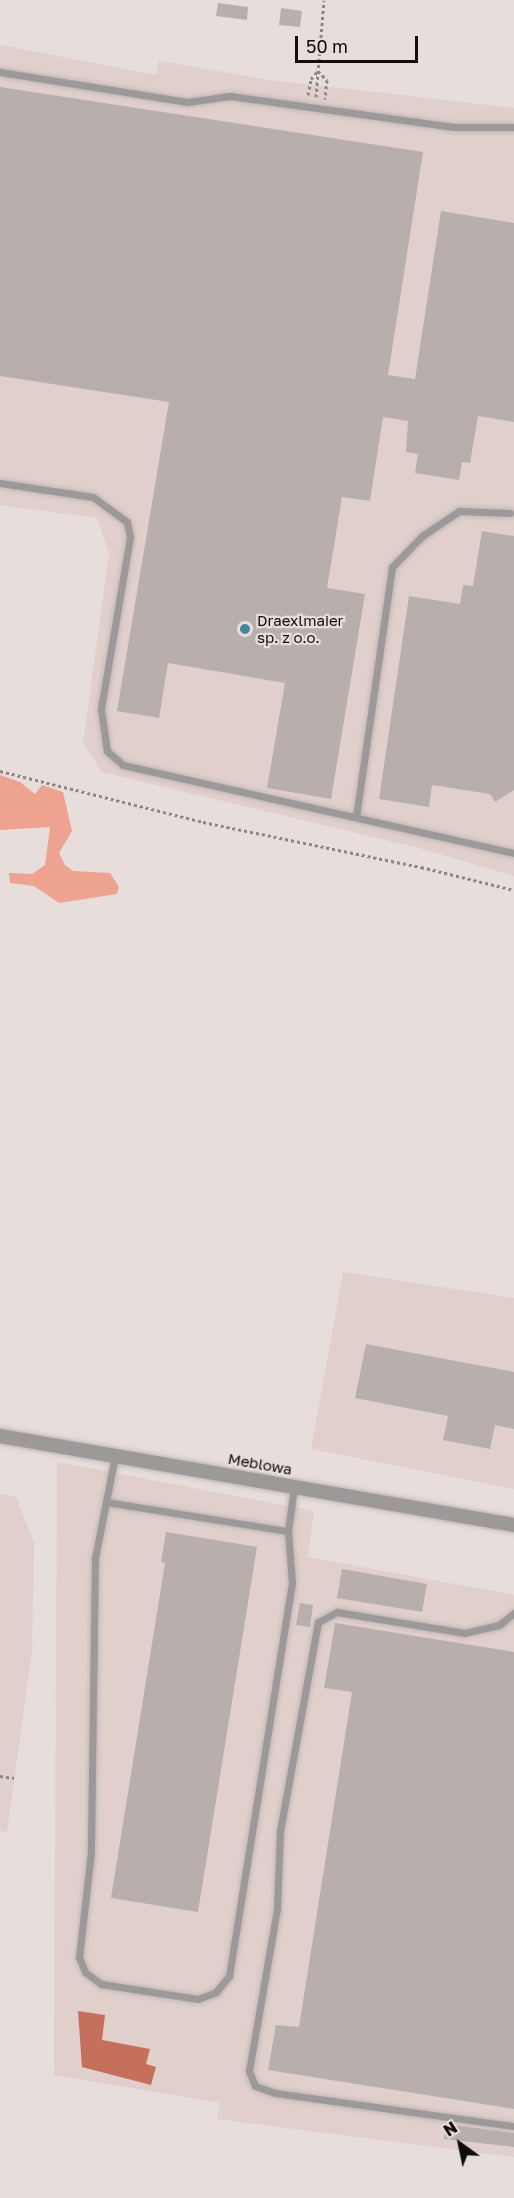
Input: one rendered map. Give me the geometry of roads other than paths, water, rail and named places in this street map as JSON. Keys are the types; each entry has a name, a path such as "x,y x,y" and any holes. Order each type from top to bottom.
{"street":[{"name":"Meblowa","path":"0,1436 514,1525"}],"lane":[{"path":"0,72 188,102 230,96 454,127 514,127"},
{"path":"0,483 93,498 127,522 130,537 101,709 107,751 123,765 514,853"},
{"path":"356,818 392,567 422,536 459,511 510,513"},
{"path":"115,1456 93,1574 91,1852 79,1957 92,1979 112,1986 198,1999 216,1992 229,1976 292,1583 288,1531 294,1487"},
{"path":"106,1502 288,1531"},
{"path":"514,1613 499,1625 465,1633 337,1612 318,1622 280,1831 277,1909 249,2071 255,2086 274,2093 514,2126"}],"place":[{"name":"Draexlmaier sp. z o.o.","path":"245,629"}]}
